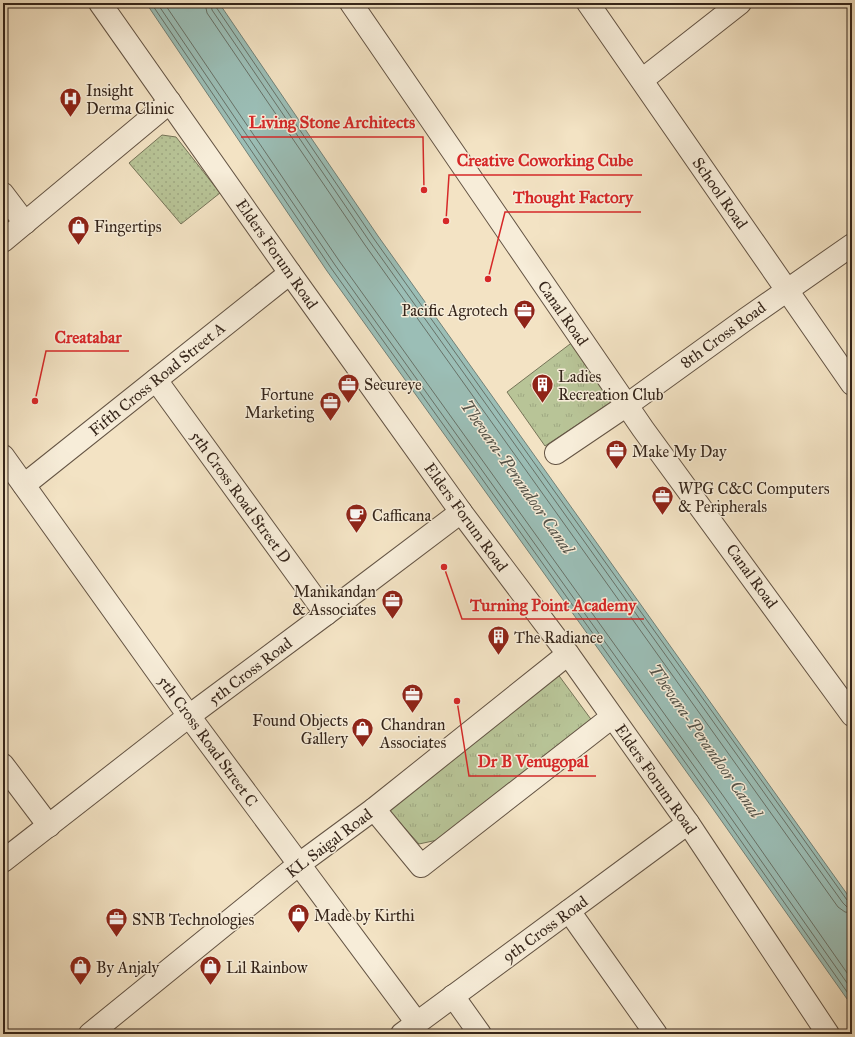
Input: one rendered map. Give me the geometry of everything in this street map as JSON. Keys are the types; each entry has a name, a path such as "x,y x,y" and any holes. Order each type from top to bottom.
{"street":[{"name":"Elders Forum Road","path":"100,3 290,273 461,512 568,654 688,824 828,1034"},
{"name":"Canal Road","path":"351,3 531,268 643,429 852,715"},
{"name":"School Road","path":"588,3 852,384"},
{"path":"642,80 740,3"},
{"path":"3,242 170,102"},
{"path":"3,194 26,223"},
{"name":"8th Cross Road","path":"556,453 627,405 852,245"},
{"name":"Fifth Cross Road Street A","path":"24,485 290,273"},
{"name":"5th Cross Road Street D","path":"156,380 326,614"},
{"name":"5th Cross Road Street C","path":"3,456 189,716 298,865 410,1028"},
{"name":"5th Cross Road","path":"3,861 189,716 461,512"},
{"name":"KL Saigal Road","path":"90,1034 298,865 374,809 568,654"},
{"path":"374,809 421,866 612,717"},
{"path":"3,765 49,826"},
{"name":"9th Cross Road","path":"410,1028 688,824"},
{"path":"569,911 656,1034"},
{"path":"453,996 480,1034"}],"green space":[{"path":"162,135 176,137 220,193 181,224 129,163"},
{"path":"574,341 613,401 545,446 507,392"},
{"path":"557,673 593,722 442,839 419,844 387,808"}],"water":[{"name":"Thevara-Perandoor Canal","path":"146,3 219,3 378,236 852,901 852,1006 711,806 327,271"}],"place":[{"name":"Insight Derma Clinic","path":"71,118"},
{"name":"Living Stone Architects","path":"424,190"},
{"name":"Creative Coworking Cube","path":"446,221"},
{"name":"Fingertips","path":"78,246"},
{"name":"Thought Factory","path":"488,279"},
{"name":"Pacific Agrotech","path":"524,330"},
{"name":"Creatabar","path":"35,401"},
{"name":"Secureye","path":"349,404"},
{"name":"Ladies Recreation Club","path":"543,404"},
{"name":"Fortune Marketing","path":"330,422"},
{"name":"Make My Day","path":"617,470"},
{"name":"WPG C&C Computers & Peripherals","path":"662,516"},
{"name":"Cafficana","path":"357,534"},
{"name":"Turning Point Academy","path":"444,567"},
{"name":"Manikandan & Associates","path":"392,620"},
{"name":"The Radiance","path":"498,656"},
{"name":"Dr B Venugopal","path":"457,701"},
{"name":"Chandran Associates","path":"413,714"},
{"name":"Found Objects Gallery","path":"363,748"},
{"name":"Made by Kirthi","path":"299,934"},
{"name":"SNB Technologies","path":"117,938"},
{"name":"By Anjaly","path":"80,986"},
{"name":"Lil Rainbow","path":"210,986"}]}
